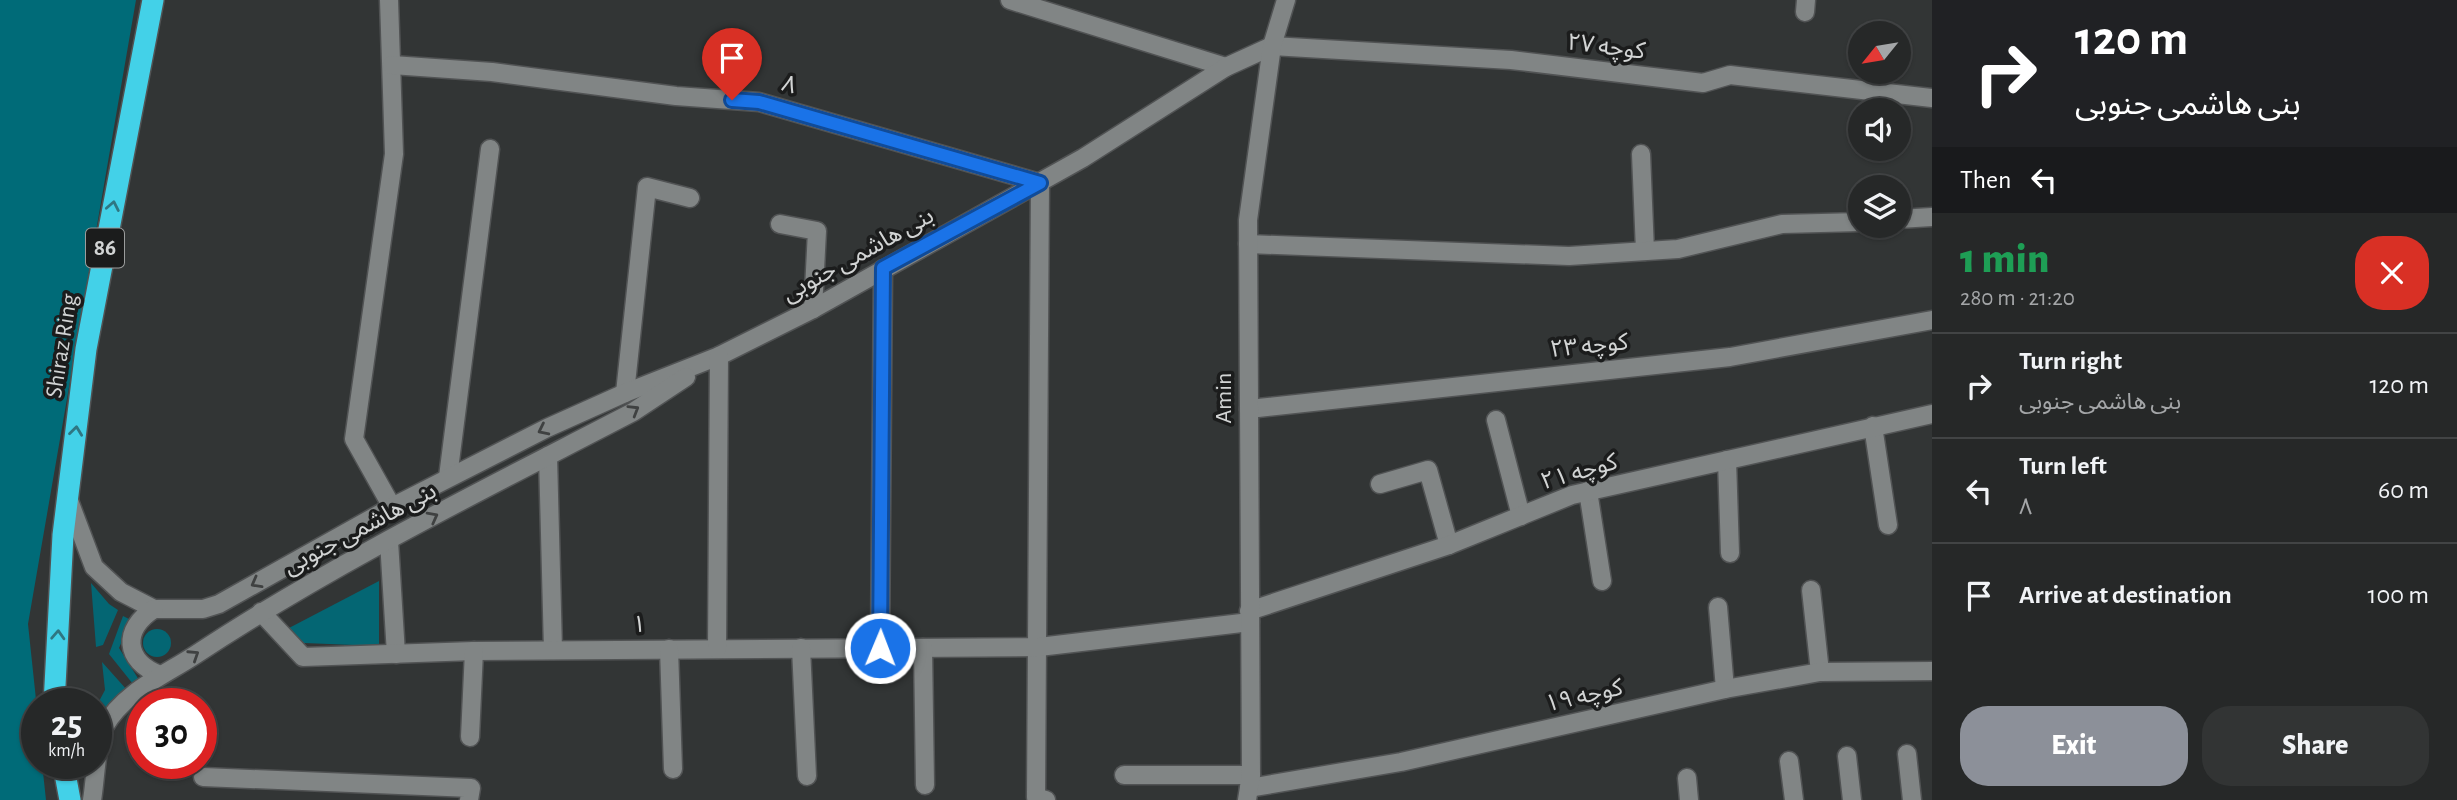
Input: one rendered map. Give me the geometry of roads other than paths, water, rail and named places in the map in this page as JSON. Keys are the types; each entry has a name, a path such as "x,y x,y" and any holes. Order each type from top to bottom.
{"highway":[{"name":"Shiraz Ring","path":"55,688 63,535 86,349 153,0"},
{"path":"66,779 70,800"}],"street":[{"path":"389,0 394,154 354,439 392,507"},
{"path":"1010,0 1226,67"},
{"name":"Amin","path":"1249,788 1248,220 1272,46 1286,0"},
{"name":"بنی هاشمی جنوبی","path":"68,499 94,567 121,592 154,608 203,609 219,604 448,477 625,393 719,356 813,309 1040,183 1226,67 1272,46"},
{"name":"کوچه ۲۷","path":"1272,46 1511,60 1703,83 1730,75 1932,98"},
{"name":"۸","path":"391,65 492,72 676,96 759,102 1040,183"},
{"path":"448,477 490,149"},
{"path":"1641,154 1645,251"},
{"path":"1040,183 1037,797 1046,800"},
{"path":"625,393 647,187 690,198"},
{"path":"1911,218 1932,217"},
{"path":"1248,244 1569,256 1678,249 1782,224 1848,222"},
{"path":"780,224 817,231 813,309"},
{"path":"880,648 883,268"},
{"name":"کوچه ۲۳","path":"1249,408 1730,357 1932,320"},
{"name":"بنی هاشمی جنوبی","path":"92,800 103,729 124,702 160,675 180,665 261,612 633,412 719,356"},
{"path":"717,649 719,356"},
{"name":"کوچه ۲۱","path":"1039,647 1250,616 1449,545 1572,495 1932,414"},
{"path":"1496,421 1521,516"},
{"path":"1873,426 1888,525"},
{"path":"548,456 552,650"},
{"path":"1727,460 1730,553"},
{"path":"1380,484 1428,470 1449,545"},
{"path":"1588,491 1602,582"},
{"path":"389,541 396,654"},
{"path":"1811,590 1819,672"},
{"path":"1718,607 1725,689"},
{"path":"154,608 134,626 131,638 133,652 139,663 160,675"},
{"name":"۱","path":"261,612 303,657 474,651 1039,647"},
{"path":"801,648 807,776"},
{"path":"923,648 925,785"},
{"path":"669,649 673,769"},
{"path":"470,737 474,651"},
{"name":"کوچه ۱۹","path":"1124,775 1249,788 1401,762 1725,689 1819,672 1932,671"},
{"path":"1907,754 1912,800"},
{"path":"1847,756 1852,800"},
{"path":"1789,761 1794,800"},
{"path":"217,778 471,788 469,800"},
{"path":"1687,778 1689,800"}]}
